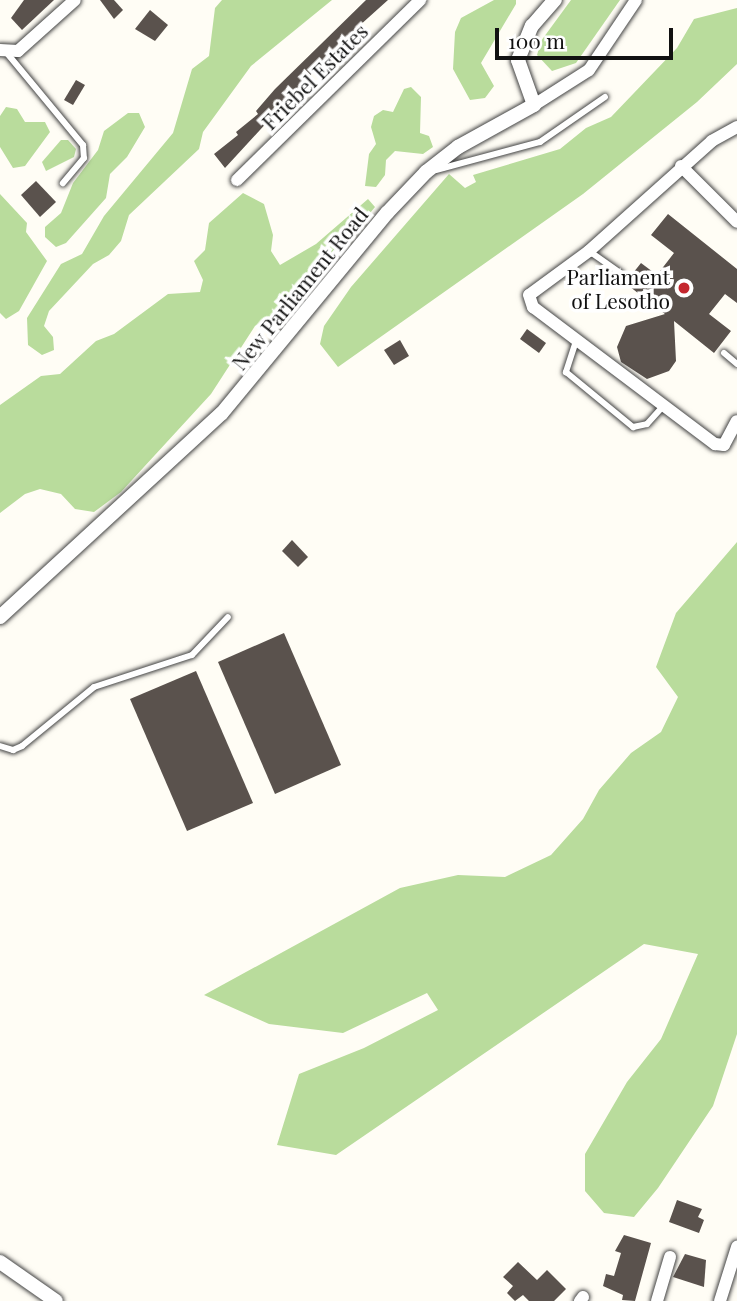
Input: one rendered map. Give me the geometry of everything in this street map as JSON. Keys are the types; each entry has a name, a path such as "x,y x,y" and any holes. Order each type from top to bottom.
{"street":[{"path":"3,51 18,51 75,0"},
{"name":"Friebel Estates","path":"237,180 420,0"},
{"path":"534,105 518,60 532,26 555,0"},
{"name":"New Parliament Road","path":"0,617 222,413 426,172 458,147 534,105 589,70 636,0"},
{"path":"737,127 681,166 589,251 529,295 533,307 719,446 727,442 737,421"},
{"path":"681,166 737,222"},
{"path":"720,1301 737,1247"},
{"path":"657,1301 670,1257"},
{"path":"0,1262 56,1301"}],"lane":[{"path":"3,51 83,145 84,158 62,183"},
{"path":"426,172 540,142 605,97"},
{"path":"589,251 621,273"},
{"path":"576,341 566,372 633,428 640,429 664,405"},
{"path":"724,353 737,364"},
{"path":"0,746 12,750 22,746 94,687 192,655 229,617"}],"green space":[{"path":"222,0 332,0 251,66 203,132 199,149 129,215 121,241 109,255 93,264 49,311 44,326 53,337 54,350 42,355 28,345 27,318 61,264 82,254 104,216 173,133 192,69 209,56 215,8"},
{"path":"494,0 516,0 516,4 481,63 494,86 485,98 470,100 453,69 455,32 461,18"},
{"path":"571,0 620,0 576,63 552,71 537,55 541,41"},
{"path":"737,8 737,64 697,102 583,194 338,367 320,344 324,326 351,287 449,174 465,188 476,182 473,175 560,149 586,128 611,117 677,48 694,19"},
{"path":"411,87 421,97 420,133 429,136 433,147 423,154 395,151 386,160 385,175 376,187 365,186 369,154 376,144 371,127 374,116 383,110 393,112 404,89"},
{"path":"6,107 17,109 25,122 45,122 50,132 25,166 13,168 0,147 0,116"},
{"path":"128,113 139,113 145,127 127,157 110,174 106,198 66,243 56,247 45,237 45,227 61,213 73,183 98,150 104,131"},
{"path":"61,140 68,140 76,149 74,157 46,171 42,162"},
{"path":"243,193 264,204 273,235 271,251 280,265 316,244 368,199 375,207 295,303 255,326 211,394 121,492 94,512 75,509 61,494 40,489 25,494 0,513 0,405 41,376 60,374 96,341 114,334 168,294 200,292 203,280 194,261 205,250 209,223"},
{"path":"0,194 27,223 26,232 47,261 19,311 6,319 0,313"},
{"path":"737,542 737,1034 713,1106 658,1188 634,1217 604,1213 585,1191 585,1154 627,1082 661,1039 698,954 644,944 336,1155 277,1145 299,1074 364,1048 438,1010 427,993 343,1033 269,1024 204,995 400,888 458,875 505,877 551,855 583,819 599,790 631,753 661,732 678,697 656,667 676,613"}],"building":[{"path":"24,0 54,0 22,30 11,18"},
{"path":"100,0 114,0 123,10 114,19"},
{"path":"366,0 388,0 339,44 225,168 214,154 238,135 236,132 258,114 256,111 275,89"},
{"path":"150,10 168,25 155,41 135,29"},
{"path":"76,80 85,85 73,105 64,100"},
{"path":"36,181 56,202 40,217 21,195"},
{"name":"Parliament of Lesotho","path":"668,214 737,269 737,303 725,294 709,314 731,331 714,353 674,321 676,361 669,371 647,379 621,362 617,347 626,326 665,314 625,283 641,263 657,275 674,253 651,235"},
{"path":"527,329 546,343 539,353 520,339"},
{"path":"400,340 409,356 394,365 384,350"},
{"path":"292,540 308,557 298,567 282,551"},
{"path":"284,633 341,765 275,794 218,662"},
{"path":"196,671 253,803 187,831 130,699"},
{"path":"677,1200 702,1209 698,1217 704,1220 699,1233 669,1222"},
{"path":"624,1235 651,1243 635,1301 622,1300 623,1295 603,1286 606,1274 614,1276 621,1253 615,1251"},
{"path":"685,1254 706,1260 704,1287 673,1277"},
{"path":"518,1262 537,1280 547,1270 566,1289 554,1301 529,1301 523,1295 515,1301 507,1293 513,1286 503,1277"}],"place":[{"name":"Parliament of Lesotho","path":"684,288"}]}
